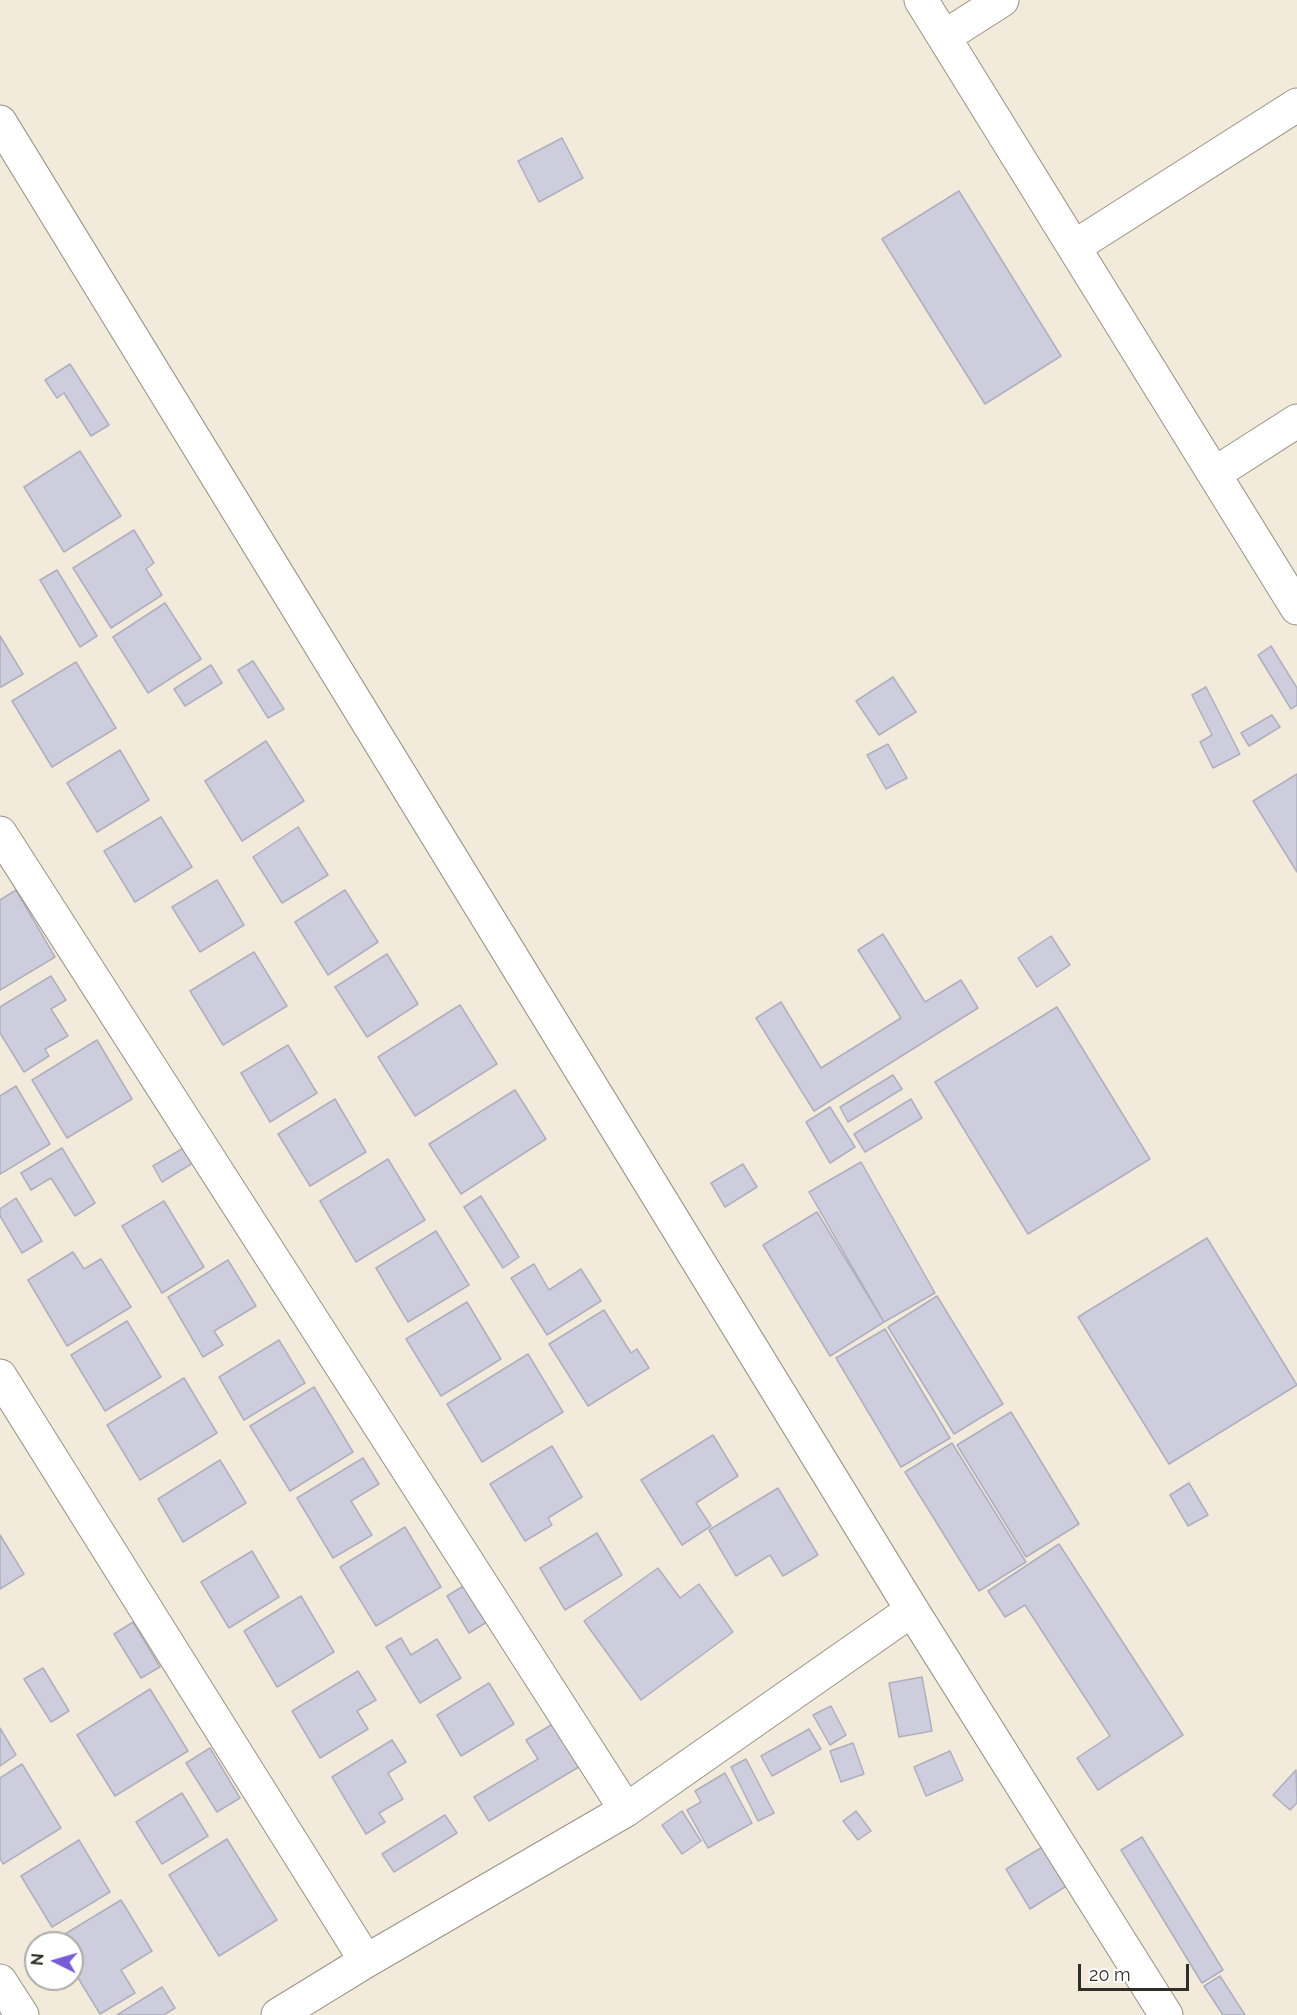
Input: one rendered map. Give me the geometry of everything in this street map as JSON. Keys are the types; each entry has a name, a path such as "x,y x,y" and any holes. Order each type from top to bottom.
{"street":[{"path":"921,0 1297,608"},
{"path":"944,37 1002,0"},
{"path":"1074,247 1297,105"},
{"path":"0,122 912,1610 1166,2015"},
{"path":"1214,474 1297,421"},
{"path":"0,833 626,1810"},
{"path":"0,1376 366,1961"},
{"path":"278,2015 366,1961 626,1810 912,1610"},
{"path":"0,1981 22,2015"}],"building":[{"path":"562,138 583,178 539,202 518,161"},
{"path":"959,191 1061,356 985,404 882,239"},
{"path":"70,364 109,425 91,436 64,393 57,398 45,380"},
{"path":"80,451 121,516 64,552 24,487"},
{"path":"134,530 154,563 146,569 162,595 111,628 73,568"},
{"path":"57,570 97,636 80,647 40,580"},
{"path":"165,603 201,659 148,693 113,637"},
{"path":"0,636 23,674 1,687 0,686"},
{"path":"1271,646 1297,688 1297,705 1291,709 1258,655"},
{"path":"253,661 284,709 268,718 238,670"},
{"path":"76,662 116,728 52,767 12,701"},
{"path":"211,665 222,683 185,706 174,689"},
{"path":"893,677 916,712 879,735 856,701"},
{"path":"1206,687 1240,754 1213,768 1200,742 1212,735 1192,695"},
{"path":"1272,715 1280,727 1249,746 1241,733"},
{"path":"266,741 304,801 242,841 205,781"},
{"path":"888,744 907,778 886,789 867,755"},
{"path":"120,750 149,800 97,832 67,783"},
{"path":"1297,774 1297,872 1253,801"},
{"path":"161,817 192,867 135,902 104,851"},
{"path":"298,827 328,875 282,903 253,857"},
{"path":"217,880 244,925 200,952 172,907"},
{"path":"16,890 55,957 0,990 0,900"},
{"path":"345,890 378,942 328,975 295,922"},
{"path":"883,934 925,1002 961,980 978,1008 814,1111 756,1018 781,1002 821,1068 901,1018 858,950"},
{"path":"1051,936 1070,965 1037,987 1018,958"},
{"path":"254,952 287,1006 223,1045 190,991"},
{"path":"387,954 418,1004 367,1037 335,987"},
{"path":"51,976 66,1000 51,1009 68,1036 45,1049 49,1056 24,1072 0,1033 0,1007"},
{"path":"460,1005 497,1064 415,1116 378,1057"},
{"path":"1057,1007 1150,1159 1028,1234 935,1082"},
{"path":"97,1040 132,1099 67,1138 32,1080"},
{"path":"288,1045 317,1093 270,1122 241,1073"},
{"path":"893,1075 902,1089 848,1122 840,1107"},
{"path":"16,1086 50,1144 0,1174 0,1096"},
{"path":"515,1090 546,1139 461,1194 429,1144"},
{"path":"335,1099 366,1152 310,1186 278,1134"},
{"path":"911,1099 922,1118 865,1152 854,1134"},
{"path":"830,1107 855,1147 830,1163 806,1122"},
{"path":"192,1143 201,1158 162,1182 153,1166"},
{"path":"62,1148 95,1203 75,1216 51,1178 31,1190 21,1173"},
{"path":"388,1159 425,1220 356,1262 320,1201"},
{"path":"861,1162 935,1293 884,1322 809,1192"},
{"path":"743,1164 757,1187 725,1207 711,1183"},
{"path":"481,1196 519,1257 503,1268 464,1207"},
{"path":"16,1198 42,1241 22,1253 0,1216 0,1209"},
{"path":"164,1201 204,1267 162,1293 122,1226"},
{"path":"817,1212 884,1322 830,1356 763,1245"},
{"path":"436,1231 469,1285 408,1322 376,1268"},
{"path":"1207,1238 1297,1385 1169,1464 1078,1317"},
{"path":"73,1252 84,1269 101,1259 131,1307 67,1346 28,1280"},
{"path":"228,1260 256,1306 214,1331 223,1345 203,1357 168,1297"},
{"path":"534,1264 549,1290 581,1269 601,1301 547,1335 511,1278"},
{"path":"937,1296 1003,1404 954,1434 888,1327"},
{"path":"467,1302 501,1359 441,1396 406,1339"},
{"path":"604,1310 631,1353 637,1349 649,1368 588,1406 549,1344"},
{"path":"127,1321 161,1377 105,1411 71,1355"},
{"path":"885,1329 950,1438 901,1467 836,1358"},
{"path":"279,1340 305,1383 244,1420 219,1377"},
{"path":"528,1354 563,1412 482,1462 447,1404"},
{"path":"184,1378 217,1433 140,1480 107,1425"},
{"path":"314,1387 353,1452 290,1491 250,1426"},
{"path":"1011,1412 1079,1524 1026,1557 957,1445"},
{"path":"713,1435 738,1476 696,1503 711,1526 682,1545 641,1480"},
{"path":"952,1443 1026,1562 979,1591 905,1472"},
{"path":"552,1446 582,1497 548,1518 552,1525 525,1541 490,1484"},
{"path":"363,1458 379,1484 351,1501 372,1535 333,1558 297,1498"},
{"path":"220,1460 246,1503 183,1542 158,1499"},
{"path":"1189,1483 1208,1515 1188,1526 1170,1495"},
{"path":"778,1488 818,1555 783,1576 770,1555 736,1576 709,1530"},
{"path":"405,1527 441,1587 376,1626 340,1567"},
{"path":"597,1533 622,1575 565,1610 540,1568"},
{"path":"0,1535 24,1574 0,1589"},
{"path":"1059,1544 1183,1735 1098,1790 1077,1758 1110,1736 1025,1605 1005,1617 988,1591"},
{"path":"252,1551 279,1597 229,1628 201,1582"},
{"path":"658,1568 680,1598 699,1584 733,1632 641,1700 584,1621"},
{"path":"465,1585 487,1622 469,1633 447,1596"},
{"path":"301,1596 334,1652 277,1687 244,1631"},
{"path":"133,1622 160,1667 141,1678 114,1634"},
{"path":"401,1638 411,1655 437,1639 461,1678 420,1703 386,1647"},
{"path":"43,1668 69,1711 51,1722 24,1679"},
{"path":"358,1671 376,1700 357,1711 368,1729 320,1758 292,1711"},
{"path":"922,1677 932,1731 899,1737 889,1683"},
{"path":"489,1683 514,1724 461,1756 437,1715"},
{"path":"150,1689 188,1751 115,1796 77,1735"},
{"path":"831,1706 846,1735 830,1745 813,1715"},
{"path":"556,1722 582,1765 489,1821 474,1797 538,1759 526,1740"},
{"path":"0,1728 16,1755 0,1766"},
{"path":"809,1729 821,1749 772,1776 761,1756"},
{"path":"392,1740 406,1762 388,1773 403,1799 379,1813 385,1822 366,1834 332,1777"},
{"path":"853,1743 864,1774 841,1782 830,1751"},
{"path":"210,1748 240,1798 217,1812 186,1763"},
{"path":"950,1751 963,1780 926,1796 914,1767"},
{"path":"746,1759 774,1813 758,1821 731,1767"},
{"path":"22,1764 61,1828 3,1864 0,1858 0,1778"},
{"path":"1296,1770 1297,1803 1290,1810 1273,1795"},
{"path":"725,1773 752,1823 708,1848 687,1810 701,1802 695,1791"},
{"path":"182,1793 208,1836 162,1864 136,1822"},
{"path":"682,1811 701,1841 682,1854 662,1825"},
{"path":"856,1811 871,1831 858,1840 843,1821"},
{"path":"445,1815 457,1833 394,1872 382,1854"},
{"path":"1142,1837 1223,1970 1202,1983 1121,1850"},
{"path":"227,1839 277,1920 219,1956 169,1875"},
{"path":"79,1840 110,1892 52,1927 21,1876"},
{"path":"1044,1846 1068,1885 1030,1909 1006,1869"},
{"path":"121,1900 152,1951 121,1970 135,1993 100,2014 84,1988 84,1931 70,1931"},
{"path":"1220,1976 1245,2015 1223,2015 1204,1986"},
{"path":"162,1987 175,2008 164,2015 117,2015"}]}
